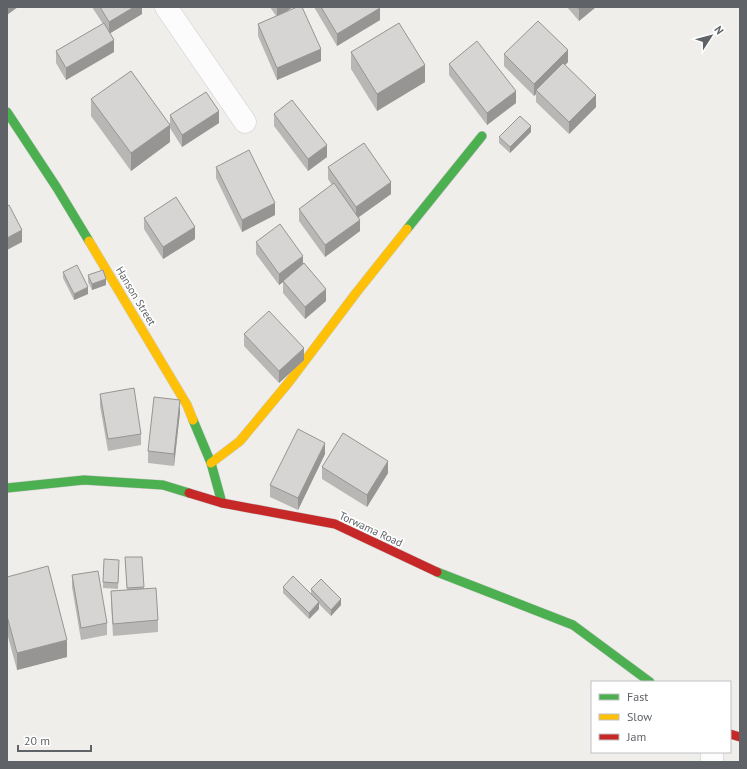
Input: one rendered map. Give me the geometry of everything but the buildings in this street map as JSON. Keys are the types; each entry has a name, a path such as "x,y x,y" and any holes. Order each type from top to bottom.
{"street":[{"path":"166,7 245,122"},
{"name":"Hanson Street","path":"7,112 57,188 187,405 211,462 222,502"},
{"path":"211,462 240,441 245,435 289,382 366,281 482,136"},
{"name":"Torwama Road","path":"7,488 84,480 163,485 222,502 335,524 443,575 573,625 649,681"}],"traffic: fast":[{"path":"7,112 57,188 89,241"},
{"path":"407,229 482,136"},
{"path":"193,420 211,463 222,503"},
{"path":"7,488 84,480 163,485 189,493"},
{"path":"437,572 573,625 649,681"}],"traffic: slow":[{"path":"211,463 240,441 289,382 356,293 407,229"},
{"path":"89,241 187,405 193,420"}],"traffic: jam":[{"path":"189,493 222,503 335,524 437,572"},
{"path":"731,734 740,737"}]}
